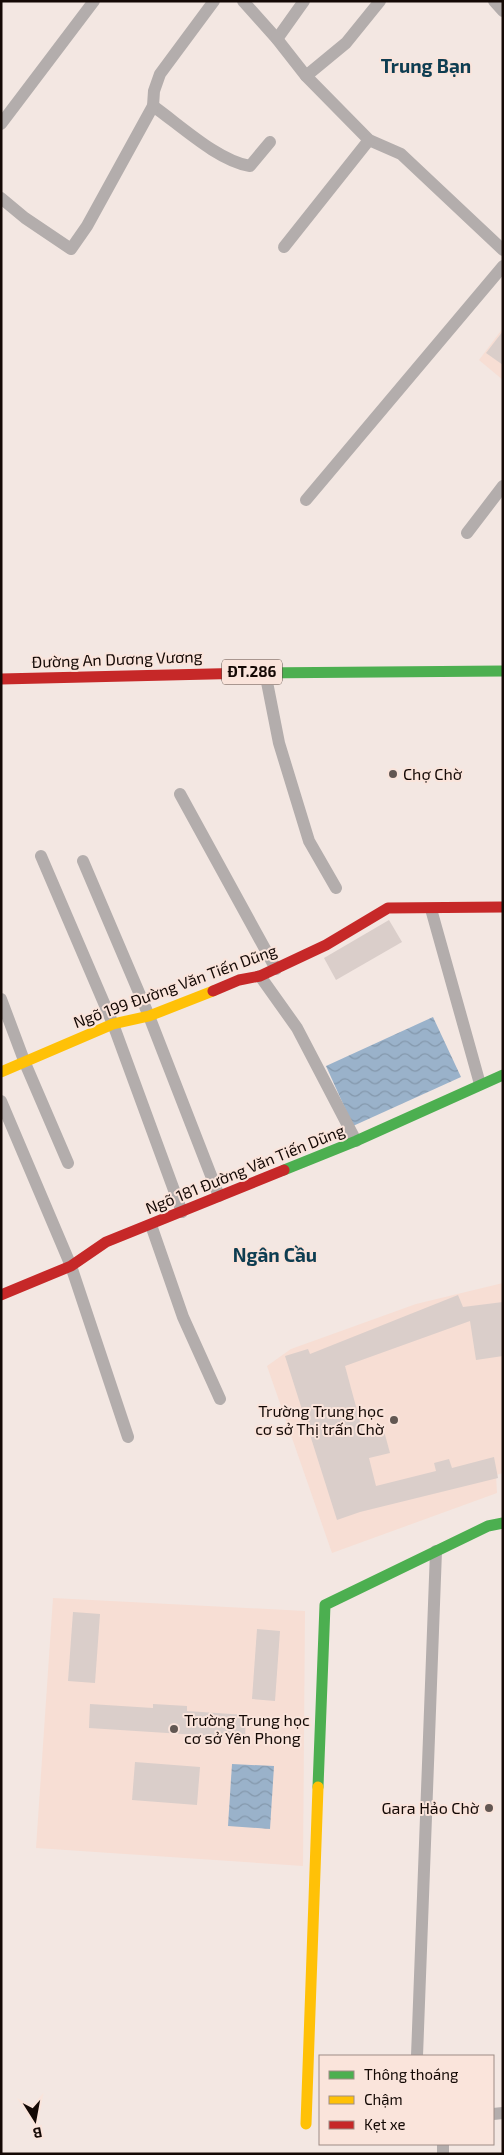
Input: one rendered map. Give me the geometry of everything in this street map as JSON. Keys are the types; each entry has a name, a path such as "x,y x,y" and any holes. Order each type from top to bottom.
{"street":[{"path":"1,124 94,1"},
{"path":"1,198 25,218 71,249 87,226 153,106 154,91 160,74 214,1"},
{"path":"243,1 277,39 306,76 370,140 401,154 503,250"},
{"path":"277,39 304,1"},
{"path":"306,76 346,43 380,1"},
{"path":"494,1 503,11"},
{"path":"153,106 217,152 240,164 250,166 270,142"},
{"path":"284,247 370,140"},
{"path":"306,500 503,266"},
{"path":"467,533 503,486"},
{"name":"Đường An Dương Vương","path":"1,678 265,672 503,671"},
{"path":"265,672 279,743 309,841 336,888"},
{"path":"180,794 276,968"},
{"path":"41,856 113,1024 182,1212"},
{"path":"83,861 149,1016 218,1196"},
{"name":"Ngõ 199 Đường Văn Tiến Dũng","path":"1,1072 113,1024 149,1016 208,995 239,980 260,976 326,945 388,908 431,910 503,907"},
{"path":"431,910 480,1084"},
{"path":"260,976 297,1028 356,1141"},
{"path":"1,999 25,1062 68,1163"},
{"name":"Ngõ 181 Đường Văn Tiến Dũng","path":"1,1295 71,1266 106,1242 356,1141 503,1075"},
{"path":"1,1101 71,1266 128,1437"},
{"path":"151,1225 183,1317 220,1399"},
{"path":"306,2124 325,1605 488,1526 503,1523"},
{"path":"417,2055 436,1551"}],"shaded area":[{"path":"503,328 503,380 479,360"},
{"name":"Trường Trung học cơ sở Thị trấn Chờ","path":"503,1283 503,1473 496,1475 497,1493 332,1553 267,1366 291,1349 416,1304"},
{"name":"Trường Trung học cơ sở Yên Phong","path":"53,1598 305,1611 303,1866 36,1848"}],"water":[{"path":"433,1017 461,1077 353,1126 326,1066"},
{"path":"232,1764 274,1766 270,1829 228,1826"}],"building":[{"path":"503,331 503,365 486,353"},
{"path":"389,920 402,942 336,980 324,958"},
{"path":"458,1295 463,1307 503,1302 503,1356 476,1360 470,1321 345,1366 364,1436 384,1431 390,1453 369,1458 376,1486 436,1471 434,1463 449,1459 452,1468 494,1457 498,1478 360,1512 337,1520 285,1356 308,1349 310,1354"},
{"path":"73,1612 100,1614 95,1683 68,1681"},
{"path":"257,1629 280,1631 275,1701 252,1699"},
{"path":"90,1704 153,1708 153,1704 187,1706 187,1711 246,1715 245,1738 89,1728"},
{"path":"135,1762 200,1767 197,1805 132,1800"}],"traffic: fast":[{"path":"252,673 503,671"},
{"path":"284,1170 356,1141 503,1075"},
{"path":"318,1787 325,1605 488,1526 503,1523"}],"traffic: slow":[{"path":"1,1072 113,1024 149,1016 213,991"},
{"path":"306,2124 318,1787"}],"traffic: jam":[{"path":"1,679 252,673"},
{"path":"213,991 239,980 260,976 326,945 388,908 503,907"},
{"path":"1,1295 71,1266 106,1242 284,1170"}],"place":[{"name":"Chợ Chờ","path":"393,774"},
{"name":"Trường Trung học cơ sở Thị trấn Chờ","path":"394,1420"},
{"name":"Trường Trung học cơ sở Yên Phong","path":"174,1729"},
{"name":"Gara Hảo Chờ","path":"489,1808"}],"district":[{"name":"Trung Bạn","path":"426,66"},
{"name":"Ngân Cầu","path":"275,1255"}]}
